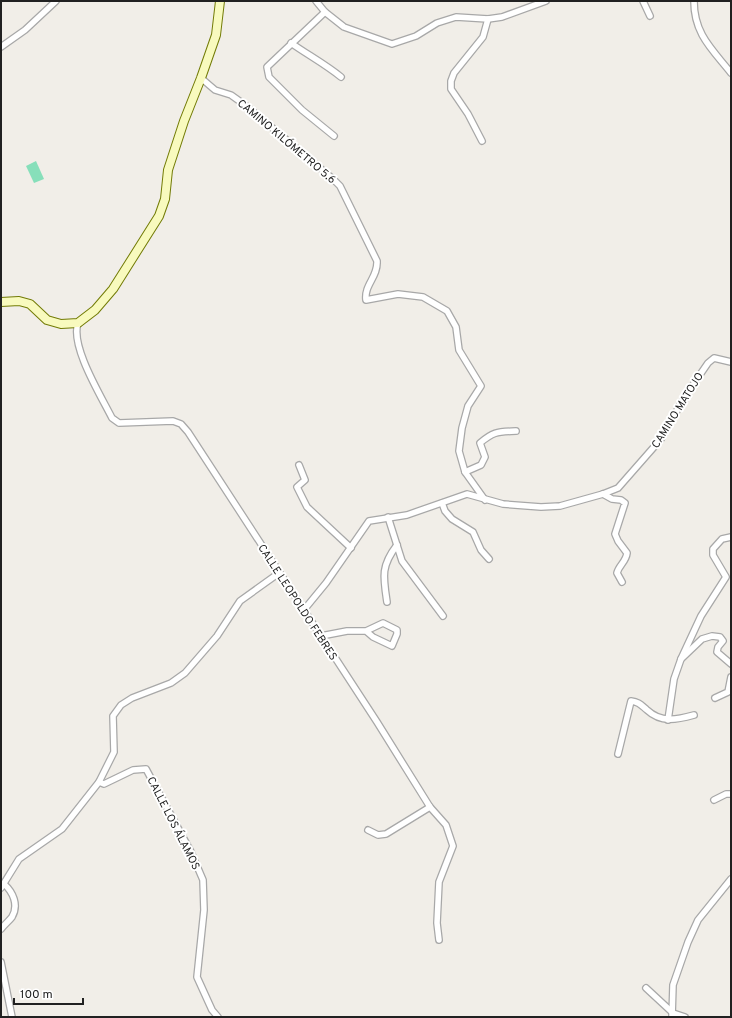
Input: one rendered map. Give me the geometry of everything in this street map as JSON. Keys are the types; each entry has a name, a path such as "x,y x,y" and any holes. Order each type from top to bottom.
{"street":[{"path":"2,46 25,30 56,1"},
{"path":"1,302 19,301 30,304 47,320 61,324 78,323 95,310 112,288 159,216 165,199 168,170 184,121 216,35 220,1"},
{"path":"316,1 325,12 344,27 392,44 416,36 437,22 456,17 488,20 502,17 546,1"},
{"path":"642,1 650,16"},
{"path":"694,1 698,28 704,39 731,72"},
{"path":"325,12 267,66 269,77 302,110 334,136"},
{"path":"482,141 468,114 451,89 451,81 454,73 482,36 488,20"},
{"path":"291,43 326,64 341,77"},
{"name":"CAMINO KILÓMETRO 5.6","path":"201,78 215,90 231,95 245,105 326,171 340,186 377,261 377,270 365,292 366,300 398,294 423,297 447,312 452,317 456,327 459,350 481,386 468,406 462,428 459,451 465,472 485,500"},
{"name":"CALLE LEOPOLDO FEBRES","path":"78,323 75,330 78,347 112,418 119,423 167,420 181,424 303,611 321,636 430,807 446,825 453,846 439,882 437,923 439,940"},
{"name":"CAMINO MATOJO","path":"303,611 370,521 407,514 442,504 467,494 485,500 509,505 541,507 560,506 604,494 618,488 661,439 684,398 708,363 714,358 731,362"},
{"path":"465,472 482,465 485,457 480,443 489,435 494,432 516,431"},
{"path":"299,465 305,480 297,487 307,507 351,548"},
{"path":"604,494 612,499 622,500 625,503 615,534 627,554 627,559 618,568 617,572 622,582"},
{"path":"442,504 445,511 452,519 473,532 481,550 489,559"},
{"path":"388,517 402,561 443,616"},
{"path":"668,720 674,679 681,659 701,616 726,577 712,555 713,548 722,539 731,537"},
{"path":"387,602 384,568 389,555 397,545"},
{"path":"1,929 12,916 15,904 11,890 2,886 19,859 62,829 99,782 114,752 113,716 121,705 132,698 171,682 185,673 217,636 240,601 279,574"},
{"path":"321,636 347,631 366,631 383,623 397,630 397,634 392,646 373,637 366,631"},
{"path":"681,659 702,639 712,636 720,637 723,641 718,647 717,652 731,664"},
{"path":"715,698 729,692 731,677"},
{"path":"618,754 631,701 638,702 658,719 668,720 694,715"},
{"name":"CALLE LOS ÁLAMOS","path":"99,782 104,784 134,770 146,769 191,852 203,880 204,910 198,977 212,1010 218,1017"},
{"path":"714,800 726,794 731,794"},
{"path":"368,830 378,835 386,834 430,807"},
{"path":"673,1015 673,985 691,935 698,920 731,879"},
{"path":"1,962 12,1017"},
{"path":"646,988 673,1015 685,1017"}],"green space":[{"path":"36,161 44,179 34,183 26,166"}]}
